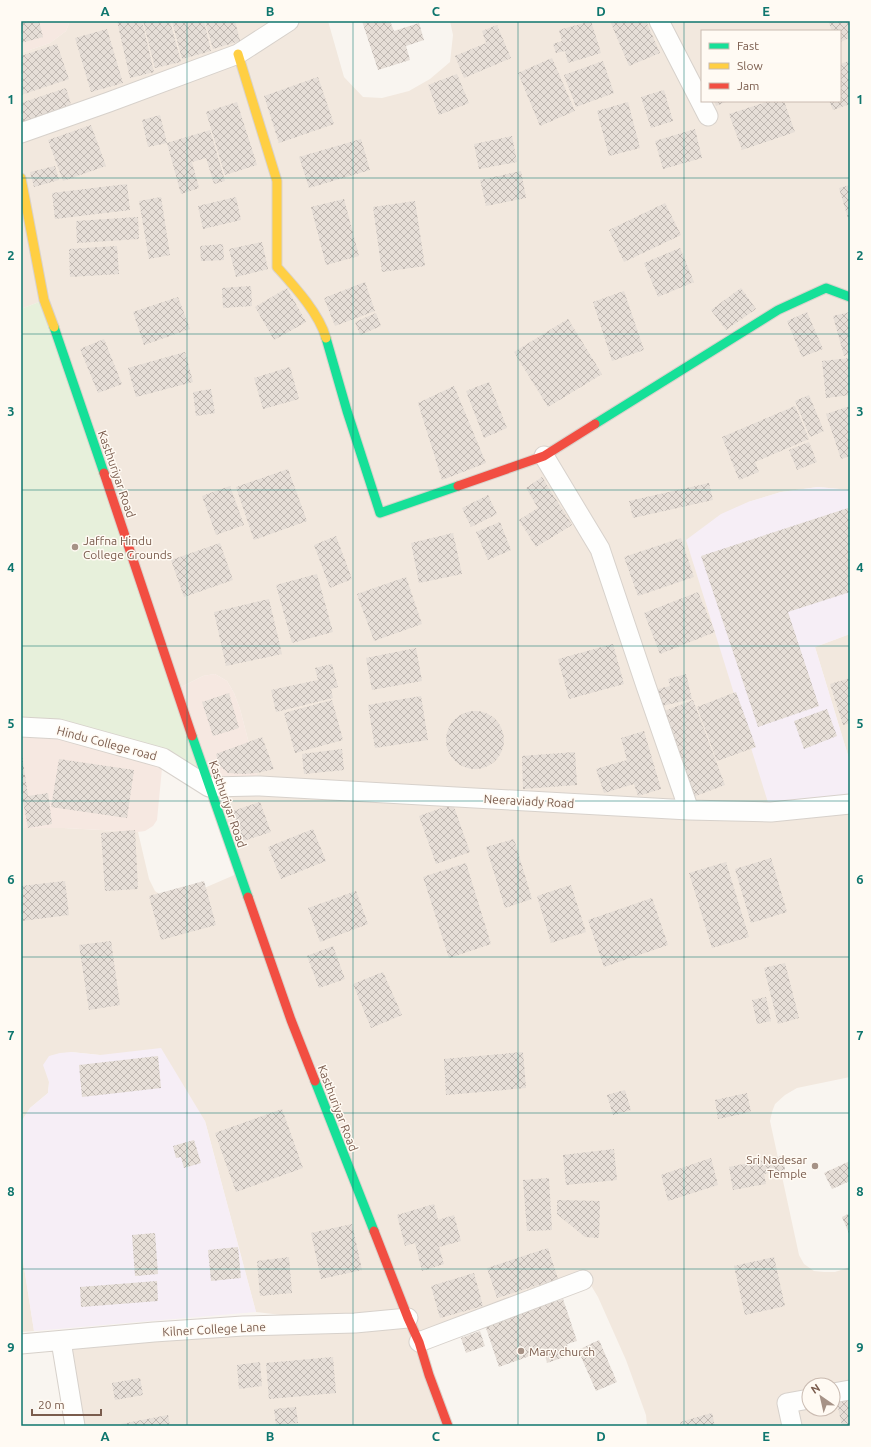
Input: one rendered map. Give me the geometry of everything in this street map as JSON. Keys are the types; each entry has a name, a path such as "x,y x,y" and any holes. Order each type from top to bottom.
{"street":[{"path":"21,133 110,102 238,54 289,21"},
{"path":"659,21 708,116"},
{"path":"238,54 276,181 277,266 296,288 323,328 347,411 380,513 544,456 778,310 826,288 850,297"},
{"name":"Kasthuriyar Road","path":"21,178 44,300 84,414 209,787 291,1020 408,1318 419,1342 429,1375 448,1426"},
{"path":"544,456 600,549 689,810"},
{"name":"Hindu College road","path":"21,727 59,729 163,758 209,787"},
{"name":"Neeraviady Road","path":"209,787 260,786 689,810 771,812 850,804"},
{"path":"419,1342 583,1280"},
{"name":"Kilner College Lane","path":"21,1344 206,1328 355,1323 408,1318"},
{"path":"61,1341 75,1426"},
{"path":"792,1426 787,1403 801,1400"}],"shaded area":[{"path":"21,21 70,21 66,31 50,43 21,53"},
{"path":"70,21 328,21 344,77 363,97 382,98 409,91 430,79 450,62 453,35 450,21 850,21 850,490 818,487 781,492 748,502 850,804 850,1077 797,1088 785,1095 775,1104 770,1121 799,1255 804,1264 814,1271 835,1272 850,1267 850,1426 647,1426 646,1415 626,1360 598,1297 588,1283 419,1342 448,1426 75,1426 61,1341 350,1323 256,1312 205,1121 100,1055 71,1052 48,1075 48,1093 30,1108 21,1122 21,828 64,828 138,832 149,879 155,891 165,898 202,889 239,873 209,787 260,786 240,709 234,693 227,681 215,674 203,676 177,689 44,300 21,309 21,53 50,43 66,31"},
{"path":"818,487 850,490 850,634 815,647 850,762 850,804 771,812 686,540 721,514 748,502 781,492"},
{"path":"850,634 850,762 815,647"},
{"path":"215,674 227,681 234,693 240,709 260,786 209,787 177,689 203,676"},
{"path":"21,727 163,758 157,820 153,826 145,831 138,832 64,828 21,828"},
{"path":"161,1048 205,1121 256,1312 34,1331 21,1248 21,1122 30,1108 48,1093 49,1082 43,1065 49,1056 60,1053 71,1052 100,1055"},
{"path":"21,1248 34,1331 21,1332"}],"green space":[{"name":"Jaffna Hindu College Grounds","path":"44,300 209,787 163,758 21,727 21,309"}],"building":[{"path":"21,21 39,21 43,37 21,43"},
{"path":"117,21 142,21 154,72 130,78"},
{"path":"143,21 170,21 181,62 155,68"},
{"path":"172,21 204,21 211,51 182,59"},
{"path":"205,21 235,21 240,41 213,49"},
{"path":"362,21 390,21 394,31 419,23 424,40 406,46 410,60 378,70"},
{"path":"591,21 601,53 568,63 565,51 556,53 553,44 562,41 559,30"},
{"path":"610,21 646,21 660,53 629,66"},
{"path":"828,21 850,21 850,38 841,42 841,30 832,30"},
{"path":"497,25 511,58 464,78 455,56 486,43 482,31"},
{"path":"107,29 123,83 91,92 75,38"},
{"path":"57,44 69,79 21,95 21,56"},
{"path":"552,58 575,111 540,126 518,73"},
{"path":"603,61 614,93 576,107 564,75"},
{"path":"849,61 850,104 833,110 829,102 841,102 841,64"},
{"path":"457,74 469,103 439,115 428,85"},
{"path":"318,77 334,124 279,143 264,96"},
{"path":"66,88 73,111 24,126 21,118 21,103"},
{"path":"664,90 673,121 651,128 641,97"},
{"path":"237,102 257,165 225,175 206,112"},
{"path":"628,102 640,148 609,156 597,111"},
{"path":"714,102 726,102 716,106"},
{"path":"766,102 784,102 795,132 742,150 729,114"},
{"path":"160,115 167,143 148,147 142,120"},
{"path":"91,125 106,166 63,181 48,140"},
{"path":"695,129 702,158 663,169 655,141"},
{"path":"210,130 225,181 214,184 206,158 192,162 199,188 181,194 167,143"},
{"path":"512,136 517,162 479,169 474,144"},
{"path":"361,139 370,170 309,188 299,157"},
{"path":"55,166 59,180 34,187 30,172"},
{"path":"521,171 526,198 486,206 480,180"},
{"path":"127,184 130,210 55,219 52,193"},
{"path":"850,185 850,225 839,188"},
{"path":"161,197 170,255 149,259 139,201"},
{"path":"236,197 241,220 203,229 198,206"},
{"path":"344,199 359,256 326,265 311,207"},
{"path":"415,201 425,266 382,272 373,207"},
{"path":"665,203 681,235 624,262 609,230"},
{"path":"138,217 139,239 77,243 76,221"},
{"path":"262,242 268,269 236,277 229,249"},
{"path":"223,244 224,260 201,261 200,246"},
{"path":"117,246 119,274 70,277 69,249"},
{"path":"680,248 694,282 658,297 644,263"},
{"path":"365,282 375,311 335,326 324,298"},
{"path":"251,286 252,306 223,308 222,288"},
{"path":"287,288 306,322 274,340 255,307"},
{"path":"741,288 756,309 726,330 711,310"},
{"path":"624,291 644,350 612,361 593,302"},
{"path":"178,297 190,329 144,345 133,312"},
{"path":"807,312 823,349 802,357 787,321"},
{"path":"850,312 850,354 844,356 833,316"},
{"path":"376,313 381,326 360,335 355,322"},
{"path":"568,319 602,374 548,407 514,352"},
{"path":"104,339 122,384 98,393 80,349"},
{"path":"185,352 193,382 136,397 128,368"},
{"path":"850,358 850,395 826,398 822,361"},
{"path":"290,367 299,399 263,409 254,378"},
{"path":"489,382 507,428 484,438 466,391"},
{"path":"454,386 486,463 442,480 418,403"},
{"path":"211,389 215,413 196,416 193,392"},
{"path":"809,395 824,431 810,437 795,401"},
{"path":"795,406 809,439 755,462 759,472 739,480 722,437"},
{"path":"850,406 850,456 841,459 826,414"},
{"path":"809,442 817,462 797,470 789,450"},
{"path":"288,469 307,521 254,540 236,487"},
{"path":"542,477 572,525 536,547 519,520 538,508 526,488"},
{"path":"709,483 713,500 633,518 629,501"},
{"path":"230,486 244,525 216,535 202,496"},
{"path":"488,495 497,514 471,527 462,508"},
{"path":"848,508 850,514 850,592 788,612 819,706 758,727 701,556"},
{"path":"500,522 511,550 488,560 476,532"},
{"path":"453,533 462,574 419,583 411,543"},
{"path":"336,536 352,579 330,588 314,545"},
{"path":"681,538 694,577 638,596 624,557"},
{"path":"220,543 233,580 184,597 171,560"},
{"path":"317,574 333,632 292,643 276,585"},
{"path":"406,577 422,624 374,641 357,594"},
{"path":"698,592 715,632 660,654 644,613"},
{"path":"269,599 282,654 226,666 214,612"},
{"path":"613,644 624,684 569,699 558,659"},
{"path":"416,648 422,681 372,690 366,658"},
{"path":"332,664 338,687 331,689 333,698 276,712 271,690 318,680 315,668"},
{"path":"686,674 692,699 662,706 658,689 670,686 668,679"},
{"path":"850,678 850,723 843,725 830,684"},
{"path":"736,692 756,747 717,761 697,707"},
{"path":"229,693 239,728 213,736 202,702"},
{"path":"421,696 428,740 375,748 368,705"},
{"path":"332,700 343,740 295,753 284,713"},
{"path":"693,700 725,785 693,797 662,712"},
{"path":"827,709 837,736 804,749 794,721"},
{"path":"475,711 486,713 499,724 502,729 504,740 502,751 491,764 486,767 475,769 464,767 451,756 448,751 446,740 448,729 459,716 464,713"},
{"path":"644,731 661,789 638,796 634,784 604,793 596,769 627,760 621,738"},
{"path":"262,737 274,769 257,773 228,773 219,765 216,754"},
{"path":"342,749 344,770 304,774 302,754"},
{"path":"575,752 577,785 523,789 522,756"},
{"path":"22,754 28,796 48,793 52,824 28,828 23,801 21,801"},
{"path":"59,759 134,770 127,818 51,807"},
{"path":"260,802 271,832 243,841 233,811"},
{"path":"453,804 470,852 436,864 419,816"},
{"path":"313,829 326,861 281,879 268,847"},
{"path":"135,830 138,889 105,891 101,833"},
{"path":"514,839 532,899 505,908 486,847"},
{"path":"771,858 787,912 751,923 735,869"},
{"path":"726,862 749,937 712,948 689,873"},
{"path":"466,863 491,944 449,958 423,877"},
{"path":"65,881 69,915 21,921 21,886"},
{"path":"204,881 216,925 161,940 149,896"},
{"path":"571,885 586,932 551,943 537,896"},
{"path":"356,891 368,924 320,942 308,908"},
{"path":"652,898 668,945 604,967 588,920"},
{"path":"111,941 120,1005 89,1010 79,945"},
{"path":"333,946 345,979 319,988 307,956"},
{"path":"785,963 799,1018 778,1024 764,968"},
{"path":"383,972 402,1015 371,1028 353,984"},
{"path":"766,997 771,1021 757,1024 752,1000"},
{"path":"523,1052 526,1088 446,1095 444,1059"},
{"path":"158,1056 161,1088 82,1097 79,1065"},
{"path":"625,1090 631,1110 613,1115 607,1095"},
{"path":"747,1093 751,1112 718,1119 715,1100"},
{"path":"282,1109 303,1168 236,1192 215,1133"},
{"path":"194,1140 201,1163 184,1168 181,1157 176,1158 173,1146"},
{"path":"614,1149 617,1180 566,1185 563,1155"},
{"path":"783,1156 785,1170 764,1174 766,1184 733,1190 729,1167"},
{"path":"711,1158 718,1185 668,1201 661,1175"},
{"path":"850,1161 850,1181 832,1189 824,1173"},
{"path":"549,1178 552,1230 527,1231 523,1180"},
{"path":"557,1200 600,1201 599,1238 585,1237 557,1214"},
{"path":"434,1204 438,1220 454,1215 461,1241 439,1247 444,1264 422,1271 415,1243 405,1246 397,1215"},
{"path":"850,1213 850,1236 842,1217"},
{"path":"352,1224 362,1270 321,1279 311,1233"},
{"path":"155,1233 158,1274 135,1276 132,1235"},
{"path":"238,1247 241,1278 211,1281 208,1250"},
{"path":"548,1248 558,1279 497,1298 487,1268"},
{"path":"289,1257 292,1293 260,1296 257,1261"},
{"path":"774,1257 785,1306 745,1315 734,1266"},
{"path":"474,1273 483,1306 440,1318 431,1286"},
{"path":"157,1281 158,1301 81,1307 80,1287"},
{"path":"563,1299 577,1341 567,1344 570,1355 547,1363 544,1351 499,1367 485,1325"},
{"path":"480,1331 485,1346 466,1353 461,1338"},
{"path":"599,1340 617,1382 596,1391 578,1350"},
{"path":"333,1357 336,1393 269,1399 266,1363"},
{"path":"260,1362 262,1386 239,1389 237,1365"},
{"path":"140,1378 143,1395 115,1400 112,1383"},
{"path":"850,1395 850,1426 842,1426 840,1417 841,1397"},
{"path":"296,1407 298,1423 276,1425 274,1409"},
{"path":"712,1413 715,1426 681,1426 680,1422"},
{"path":"168,1415 170,1426 122,1426 121,1424"}],"traffic: fast":[{"path":"595,424 778,310 826,288 850,297"},
{"path":"54,327 104,473"},
{"path":"326,338 347,411 380,513 458,486"},
{"path":"192,736 248,897"},
{"path":"315,1081 374,1231"}],"traffic: slow":[{"path":"238,54 277,181 277,267 312,310 318,319 326,338"},
{"path":"21,178 44,300 54,327"}],"traffic: jam":[{"path":"458,486 544,456 595,424"},
{"path":"104,473 192,736"},
{"path":"248,897 291,1020 315,1081"},
{"path":"374,1231 419,1342 429,1375 448,1426"}],"place":[{"name":"Jaffna Hindu College Grounds","path":"75,547"},
{"name":"Sri Nadesar Temple","path":"815,1166"},
{"name":"Mary church","path":"521,1351"}]}
